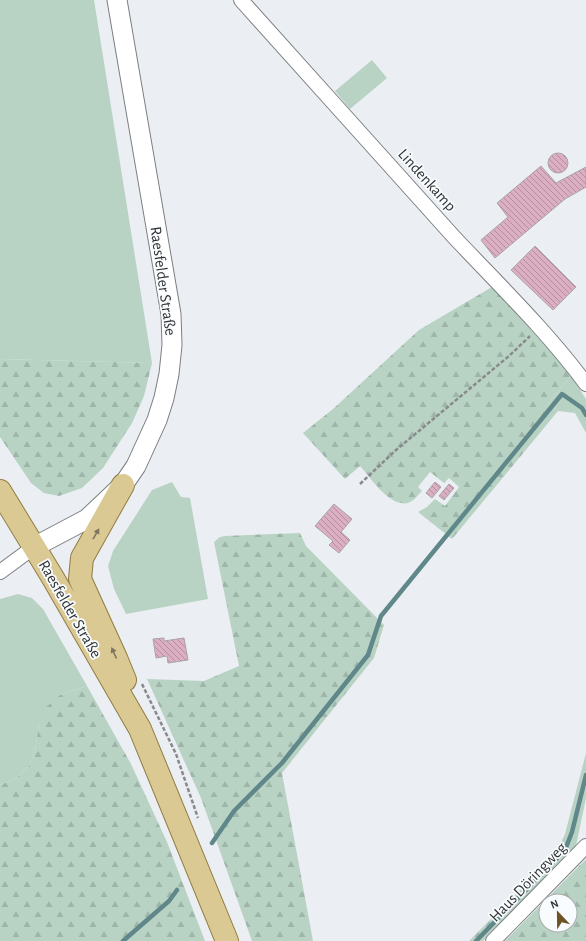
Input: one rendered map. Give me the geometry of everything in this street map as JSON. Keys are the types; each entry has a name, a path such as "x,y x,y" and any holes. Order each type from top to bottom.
{"main road":[{"name":"Raesfelder Straße","path":"117,0 171,314 172,345 169,374 164,398 157,420 136,466 123,485 87,519 70,530 48,539 34,547 140,729 227,941"},
{"path":"123,485 82,558 80,579 116,658 131,697 140,729"},
{"path":"0,491 34,547"}],"street":[{"name":"Lindenkamp","path":"241,0 539,328 586,384"},
{"path":"0,572 34,547"},
{"name":"Haus Döringweg","path":"493,941 586,846"}],"path":[{"path":"360,484 396,450 510,356 539,328"},
{"path":"139,679 176,754 198,820"}],"green space":[{"path":"0,0 94,0 152,363 0,359"},
{"path":"372,60 387,78 350,109 335,91"},
{"path":"492,287 571,376 548,404 558,411 452,539 418,512 427,507 435,499 445,506 459,487 449,478 444,483 430,472 418,487 422,491 412,501 408,503 401,503 394,501 375,484 360,466 345,479 303,433 333,409 419,330"},
{"path":"0,359 152,363 144,396 132,423 103,468 82,488 59,496 44,493 31,483 0,437"},
{"path":"571,376 586,399 586,433 575,413 558,411 548,404"},
{"path":"172,482 181,497 190,498 208,599 126,614 114,589 108,566 113,551 152,490"},
{"path":"300,533 306,546 384,625 374,658 282,773 313,941 252,941 201,798 147,679 204,681 239,666 214,542 220,537 225,536"},
{"path":"18,594 32,598 43,609 87,686 60,695 39,724 35,751 29,766 15,779 0,785 0,599"},
{"path":"87,686 131,764 167,842 205,941 0,941 0,785 15,779 29,766 35,751 39,724 45,708 60,695"},
{"path":"586,753 586,798 576,846 516,908 510,900 556,853 565,834"},
{"path":"586,859 586,941 505,941 538,908 538,933 578,933 578,893 552,893"},
{"path":"510,900 516,908 483,941 469,941"}],"building":[{"path":"558,153 565,156 568,163 565,170 558,173 551,170 548,163 551,156"},
{"path":"541,166 556,183 586,167 586,187 565,199 495,258 481,240 508,217 497,203"},
{"path":"535,246 576,287 553,310 511,270"},
{"path":"435,482 441,487 432,498 426,493"},
{"path":"449,484 454,488 444,500 439,496"},
{"path":"334,504 352,519 341,532 350,540 339,553 329,545 333,541 315,526"},
{"path":"164,638 164,641 184,638 188,660 168,663 167,656 156,658 153,639"}],"waterway":[{"path":"212,843 234,811 282,763 368,655 381,616 562,394 582,408 586,415"},
{"path":"476,941 565,850 572,832 586,775"},
{"path":"123,941 169,901 177,890"}]}
